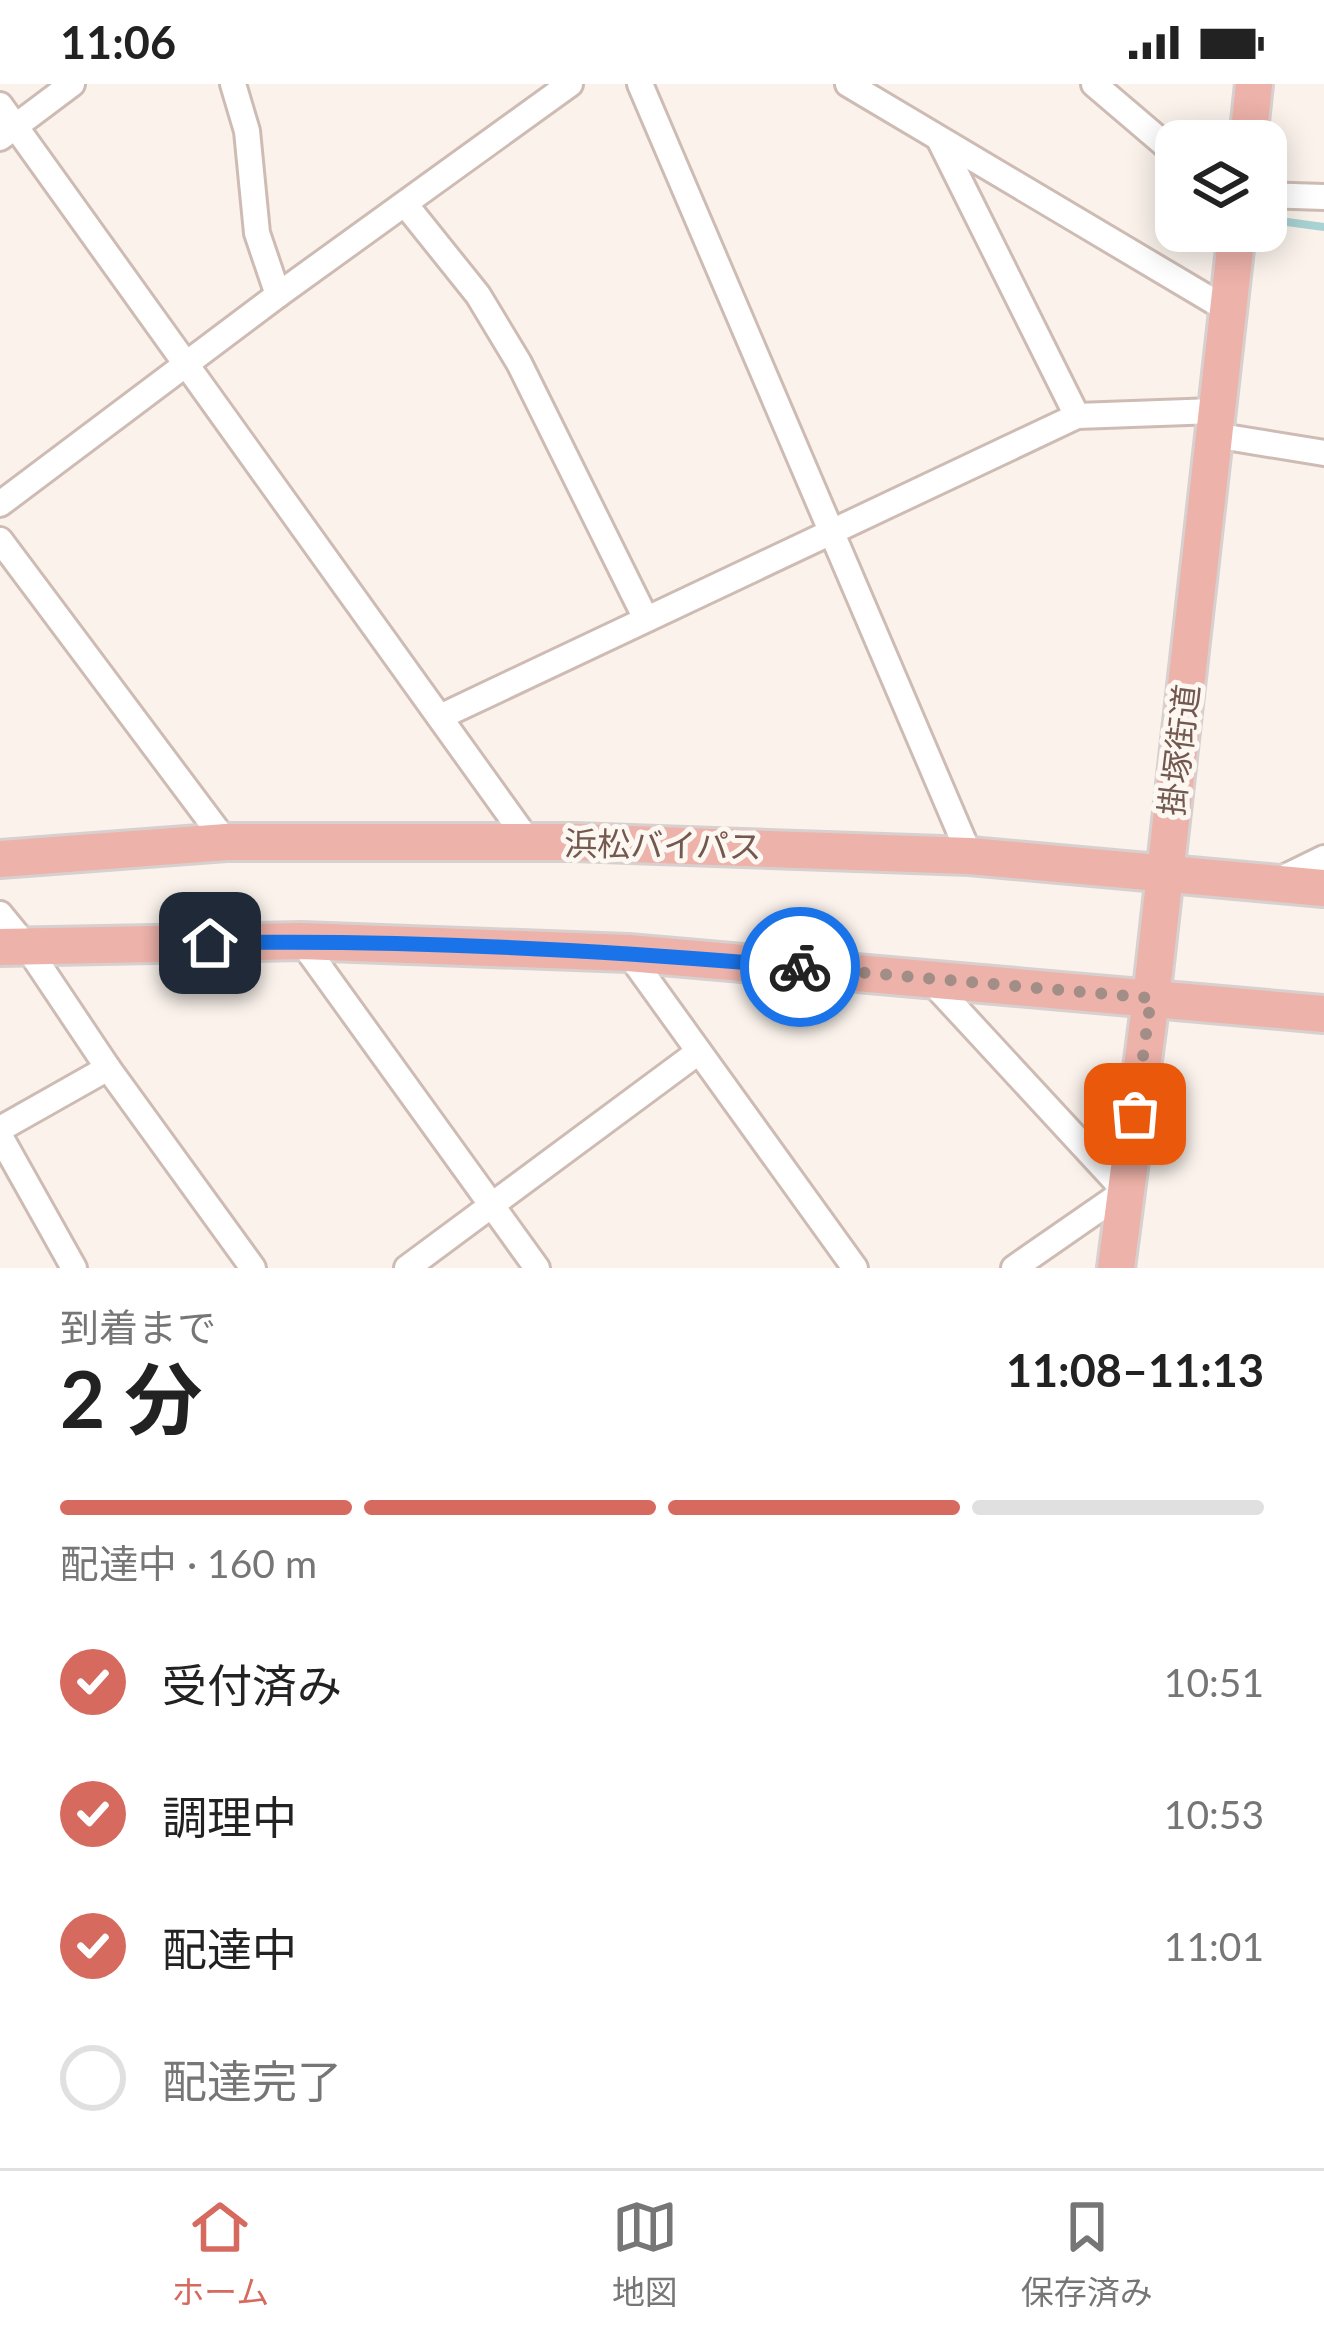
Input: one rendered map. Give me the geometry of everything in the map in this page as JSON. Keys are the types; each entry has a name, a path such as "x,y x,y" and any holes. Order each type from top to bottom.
{"highway":[{"path":"1250,120 1254,84"},
{"name":"掛塚街道","path":"1116,1268 1235,252"},
{"name":"浜松バイパス","path":"0,859 226,842 529,842 970,856 1324,888"},
{"path":"14,947 302,940 628,952 1151,998 1322,1018"}],"street":[{"path":"8,132 72,84"},
{"path":"233,84 247,131 257,233 278,295"},
{"path":"0,503 570,84"},
{"path":"640,84 970,856"},
{"path":"848,84 1228,310"},
{"path":"1094,84 1155,136"},
{"path":"0,105 8,132 188,362 529,842"},
{"path":"938,137 1077,416"},
{"path":"1287,196 1324,197"},
{"path":"405,204 478,295 519,363 646,619"},
{"path":"442,716 1077,416 1215,423 1324,453"},
{"path":"0,540 226,842"},
{"path":"1275,883 1324,858"},
{"path":"0,914 14,947 254,1268"},
{"path":"302,940 537,1268"},
{"path":"628,952 855,1268"},
{"path":"927,977 1125,1191 1014,1268"},
{"path":"407,1268 697,1053"},
{"path":"74,1268 0,1132 108,1068"}],"waterway":[{"path":"1287,222 1324,227"}],"way so far":[{"path":"800,967 1151,998 1135,1114"}],"route":[{"path":"210,943 302,940 628,952 800,967"}]}
